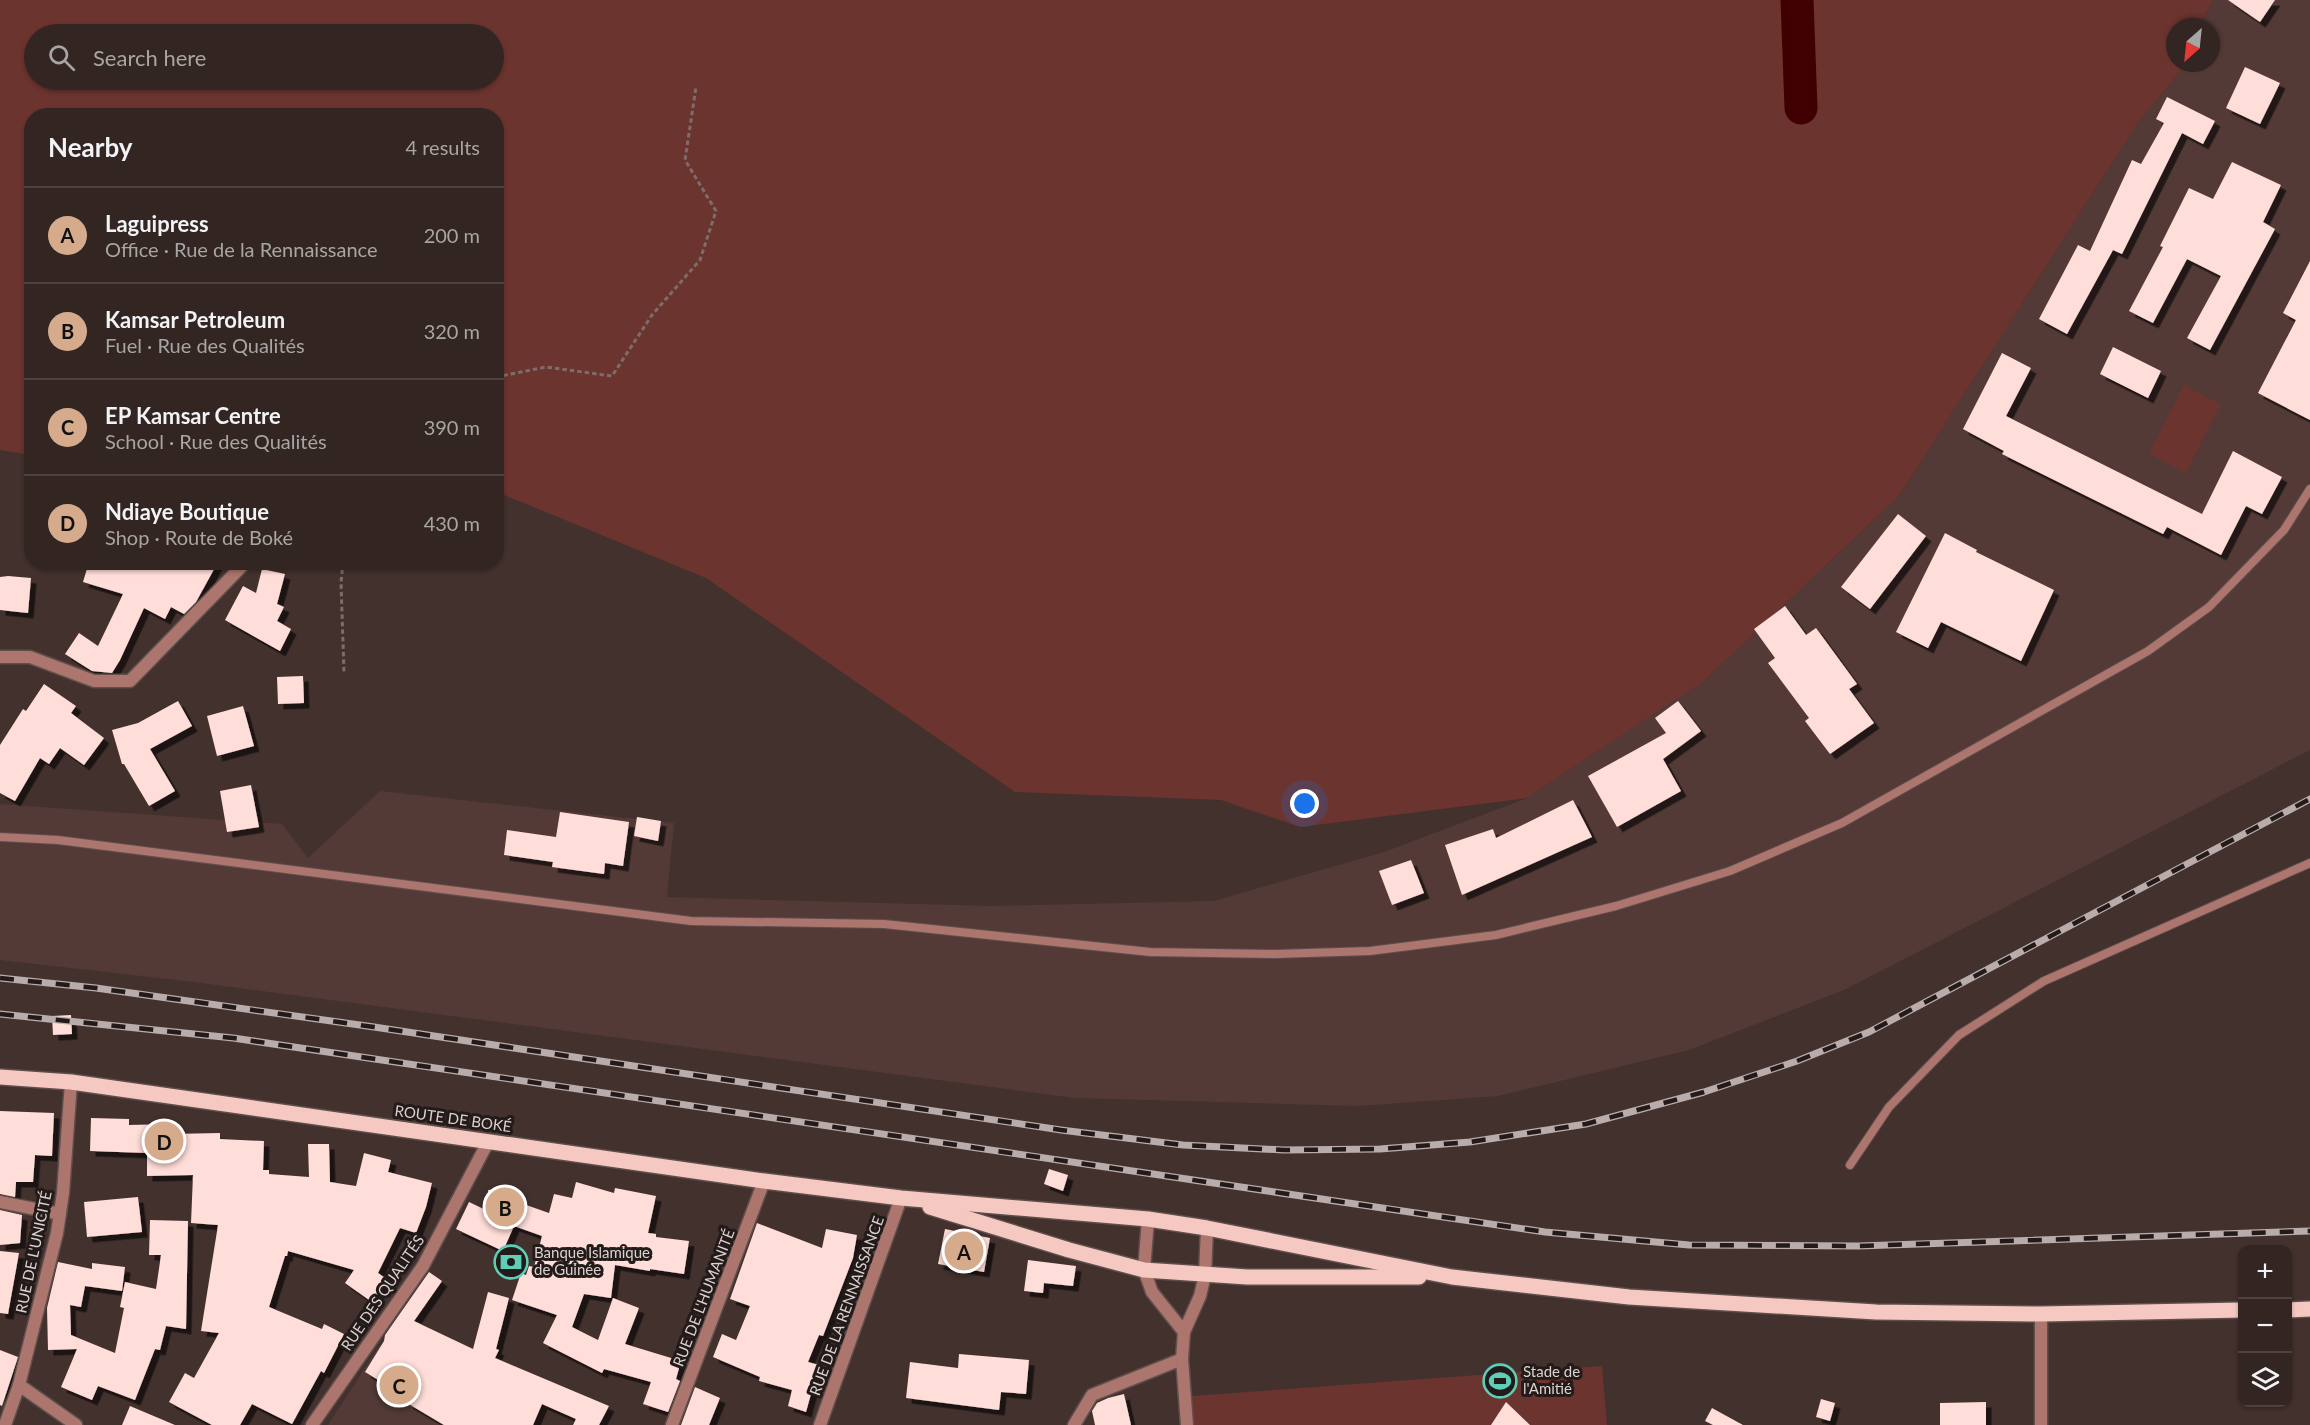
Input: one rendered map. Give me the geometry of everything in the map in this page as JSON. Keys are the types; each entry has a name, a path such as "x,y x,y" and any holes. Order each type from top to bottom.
{"main road":[{"name":"ROUTE DE BOKÉ","path":"0,1077 71,1082 764,1181 902,1198"},
{"path":"902,1198 1148,1219 1207,1228 1452,1277 1629,1297 1876,1312 2041,1314 2238,1310"},
{"path":"902,1198 1069,1250 1144,1270 1247,1277 1452,1277"},
{"path":"2292,1310 2310,1309"}],"street":[{"path":"0,657 30,657 94,681 130,681 238,570"},
{"name":"RUE DE L'UNICITÉ","path":"5,1425 19,1385 60,1214 71,1082"},
{"name":"RUE DES QUALITÉS","path":"312,1425 423,1266 488,1142"},
{"name":"RUE DE L'HUMANITÉ","path":"672,1425 764,1181"},
{"name":"RUE DE LA RENNAISSANCE","path":"820,1425 902,1198"},
{"path":"0,1202 60,1214"},
{"path":"1148,1219 1144,1270 1152,1292 1184,1332"},
{"path":"1187,1425 1182,1359 1184,1332 1200,1296 1205,1275 1207,1228"},
{"path":"2041,1314 2041,1425"},
{"path":"1074,1425 1092,1395 1182,1359"},
{"path":"19,1385 76,1425"}],"lane":[{"path":"0,837 58,840 691,921 884,924 1150,952 1276,954 1370,951 1496,936 1616,906 1730,871 1842,823 2148,651 2209,607 2284,530 2310,489"},
{"path":"1850,1165 1889,1107 1959,1035 2044,981 2310,863"}],"path":[{"path":"504,375 546,367 612,376 652,315 700,260 716,210 685,160 696,87"},
{"path":"342,570 345,672"}],"shaded area":[{"path":"0,0 2213,0 2203,18 2166,18 2166,72 2180,72 2137,124 1899,496 1703,682 1527,798 1300,827 1221,800 1015,792 706,578 504,495 504,108 24,108 24,454 0,450"},
{"path":"2213,0 2310,0 2310,750 1844,990 1689,1050 1498,1096 1358,1106 1075,1098 194,982 0,960 0,804 282,824 308,858 380,791 674,823 667,897 991,906 1214,901 1384,852 1527,798 1703,682 1899,496 2137,124 2180,72 2220,72 2220,18 2203,18"},
{"path":"2184,385 2221,404 2186,473 2149,454"},
{"path":"380,1345 510,1425 328,1425"},
{"name":"Stade de l'Amitié","path":"1602,1366 1607,1425 1194,1425 1192,1396"}],"building":[{"path":"2228,0 2275,0 2260,22"},
{"path":"2245,67 2280,83 2260,124 2226,108"},
{"path":"2167,97 2215,121 2203,144 2182,133 2122,254 2113,250 2067,334 2039,319 2078,245 2090,251 2132,160 2141,164 2164,123 2156,119"},
{"path":"2232,162 2281,185 2263,222 2275,229 2210,350 2187,338 2221,276 2187,259 2153,323 2129,311 2163,247 2160,246 2189,188 2213,199"},
{"path":"2310,261 2310,420 2258,393 2296,320 2283,313"},
{"path":"2113,347 2161,371 2148,398 2100,374"},
{"path":"2002,353 2031,368 2006,416 2202,514 2233,451 2282,477 2262,514 2246,506 2221,555 2167,527 2163,534 2002,454 2004,451 1963,429"},
{"path":"1898,514 1926,536 1870,609 1841,587"},
{"path":"1945,533 1977,550 1976,552 2054,590 2021,661 1941,622 1928,648 1896,632"},
{"path":"87,570 214,570 196,602 184,614 171,607 165,619 144,608 112,673 92,671 65,654 79,633 98,646 123,594 83,582"},
{"path":"262,570 285,574 277,604 284,607 277,621 291,629 280,651 225,620 243,586 256,593"},
{"path":"0,577 31,578 28,613 0,610"},
{"path":"1785,606 1806,635 1816,628 1857,684 1849,689 1874,723 1830,754 1805,721 1809,718 1768,663 1775,658 1754,629"},
{"path":"303,676 304,703 278,704 277,677"},
{"path":"44,684 76,706 71,713 104,738 84,765 60,748 49,764 40,758 15,801 0,793 0,745 23,709 26,711"},
{"path":"178,701 192,726 150,749 175,791 149,806 122,764 112,730 138,723"},
{"path":"1678,701 1701,731 1663,759 1681,791 1617,827 1588,776 1666,733 1655,718"},
{"path":"243,706 254,746 217,756 207,716"},
{"path":"251,785 259,827 227,832 220,791"},
{"path":"1573,800 1592,837 1462,895 1445,845 1493,829 1496,838"},
{"path":"560,812 629,822 623,866 605,863 604,874 552,867 553,862 504,855 507,830 556,837"},
{"path":"637,817 661,821 658,841 634,836"},
{"path":"1411,860 1424,893 1392,905 1379,871"},
{"path":"71,1015 72,1034 53,1035 52,1016"},
{"path":"0,1111 54,1113 52,1156 35,1155 33,1182 16,1182 15,1197 0,1194"},
{"path":"91,1118 129,1119 129,1125 171,1124 171,1134 220,1133 220,1139 264,1141 263,1170 269,1170 269,1174 309,1177 308,1144 329,1144 330,1182 356,1186 364,1153 391,1160 388,1172 432,1183 416,1233 400,1228 378,1273 388,1280 372,1302 345,1283 354,1270 288,1251 285,1256 269,1307 322,1329 324,1324 344,1334 324,1373 321,1371 292,1424 252,1404 240,1425 212,1425 169,1402 185,1373 194,1378 219,1333 201,1331 218,1225 191,1223 193,1175 147,1176 147,1153 90,1151"},
{"path":"1049,1169 1068,1175 1063,1191 1044,1184"},
{"path":"576,1182 614,1193 615,1188 656,1196 648,1233 656,1234 656,1237 689,1241 684,1274 615,1265 611,1298 584,1294 572,1327 598,1340 613,1298 639,1308 625,1344 681,1361 676,1379 680,1381 668,1412 643,1404 651,1382 604,1369 602,1373 543,1343 557,1315 512,1300 521,1273 526,1275 529,1266 534,1267 542,1236 514,1226 503,1251 456,1229 469,1202 490,1212 488,1190 511,1188 512,1200 549,1213 554,1194 572,1198"},
{"path":"138,1197 142,1232 87,1237 84,1202"},
{"path":"0,1210 22,1215 20,1243 0,1245"},
{"path":"150,1220 188,1221 186,1329 166,1326 160,1350 155,1349 135,1400 98,1386 92,1400 61,1387 77,1349 48,1350 47,1308 58,1262 92,1269 92,1263 125,1267 122,1291 85,1286 81,1307 70,1305 71,1335 115,1353 124,1308 120,1307 125,1282 156,1289 161,1255 149,1255"},
{"path":"757,1223 822,1248 826,1229 857,1235 853,1258 823,1336 819,1335 808,1362 819,1365 806,1412 788,1406 792,1390 759,1381 760,1377 713,1357 722,1334 736,1340 750,1306 730,1299"},
{"path":"945,1229 990,1238 984,1272 938,1264"},
{"path":"0,1251 19,1253 8,1314 0,1313"},
{"path":"1028,1260 1076,1266 1073,1286 1044,1283 1043,1293 1024,1291"},
{"path":"429,1272 442,1281 414,1321 473,1349 488,1292 509,1298 496,1349 499,1350 495,1358 609,1406 599,1425 573,1425 576,1419 542,1404 533,1425 444,1425 407,1403 410,1399 365,1372 384,1341 385,1335"},
{"path":"0,1350 18,1357 2,1406 0,1405"},
{"path":"959,1354 1029,1360 1026,1394 1001,1392 999,1410 906,1398 910,1362 958,1368"},
{"path":"695,1387 720,1398 709,1425 681,1425"},
{"path":"1124,1394 1131,1425 1095,1425 1092,1411 1097,1403"},
{"path":"1821,1399 1835,1403 1830,1421 1816,1417"},
{"path":"1506,1402 1530,1425 1491,1425"},
{"path":"1986,1402 1986,1425 1940,1425 1940,1403"},
{"path":"130,1406 175,1425 122,1425"},
{"path":"1712,1408 1743,1425 1713,1425 1705,1421"}],"waterway":[{"path":"1797,0 1801,108"}],"railway":[{"path":"0,978 96,988 374,1027 1061,1130 1183,1145 1284,1150 1380,1149 1470,1142 1586,1124 1704,1092 1797,1061 1869,1032 2310,799"},
{"path":"0,1014 233,1038 1545,1232 1689,1245 1858,1246 2310,1231"}],"place":[{"name":"Ndiaye Boutique","path":"164,1141"},
{"name":"Kamsar Petroleum","path":"505,1207"},
{"name":"Laguipress","path":"964,1251"},
{"name":"Banque Islamique de Guinée","path":"511,1262"},
{"name":"Stade de l'Amitié","path":"1500,1381"},
{"name":"EP Kamsar Centre","path":"399,1385"}]}
